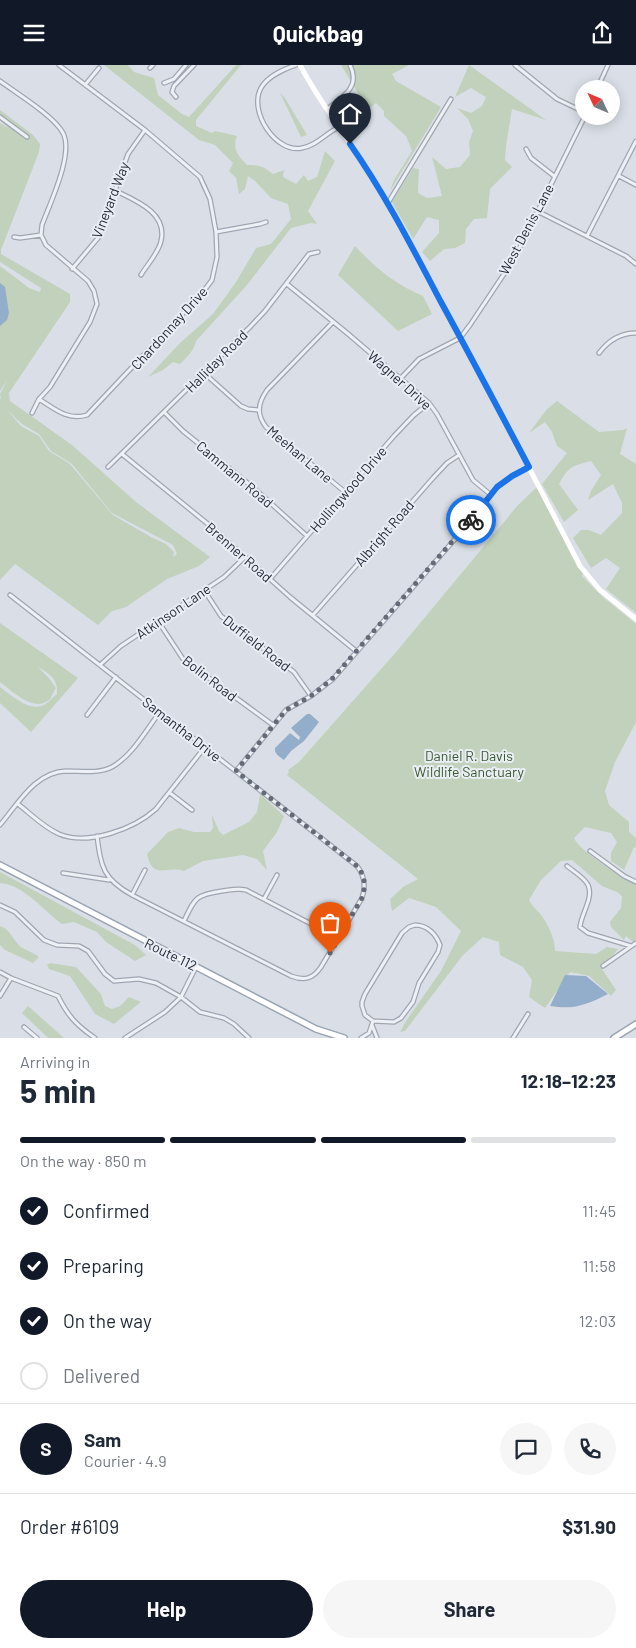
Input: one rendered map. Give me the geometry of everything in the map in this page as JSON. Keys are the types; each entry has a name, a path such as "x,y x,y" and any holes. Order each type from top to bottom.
{"main road":[{"path":"300,65 313,90 368,170 388,204 585,572 600,590 636,619"},
{"name":"Route 112","path":"0,865 316,1029 344,1038"},
{"path":"614,1038 636,1024"}],"street":[{"name":"Chardonnay Drive","path":"39,399 63,414 77,418 87,415 180,318 212,280 216,266 216,232 210,199 200,177 145,131 59,65"},
{"path":"164,83 174,79 186,65"},
{"path":"176,97 172,91 174,86 194,65"},
{"path":"296,65 272,77 260,89 258,103 262,120 269,134 290,148 300,149 309,146 339,127"},
{"path":"326,110 340,100 351,88 355,74 350,65"},
{"path":"515,65 557,99 575,108"},
{"path":"601,80 608,65"},
{"path":"85,85 99,67"},
{"path":"0,81 58,126 63,133 66,143 66,157 42,225 41,235 46,245 88,281 94,291 97,304 95,311 50,387 39,399 32,413"},
{"path":"388,204 452,99"},
{"path":"0,117 27,137"},
{"name":"West Denis Lane","path":"460,338 514,259 580,125"},
{"name":"Vineyard Way","path":"72,269 98,238 128,153 145,131"},
{"path":"588,236 636,141"},
{"path":"526,149 531,158 554,175"},
{"path":"619,176 636,185"},
{"path":"114,190 146,205 162,227 161,241 141,275"},
{"path":"537,211 626,256 636,265"},
{"path":"216,232 266,222"},
{"path":"14,237 41,235"},
{"name":"Halliday Road","path":"108,467 255,321 287,284 309,254 318,252"},
{"name":"Wagner Drive","path":"287,284 401,378 434,408 473,480 491,495"},
{"name":"Meehan Lane","path":"333,323 267,390 261,399 258,411 261,421 266,427 345,492"},
{"path":"599,353 612,340 630,333 636,333"},
{"path":"401,378 419,359 460,338"},
{"path":"204,373 241,405 258,411"},
{"name":"Hollingwood Drive","path":"270,579 414,415 429,403"},
{"name":"Cammann Road","path":"164,412 183,431 255,489 307,536"},
{"name":"Brenner Road","path":"122,454 356,651"},
{"name":"Albright Road","path":"313,615 433,478 447,463 459,455"},
{"path":"236,771 286,710 311,696 332,679 504,481 529,467"},
{"name":"Atkinson Lane","path":"100,665 114,651 224,577 245,557"},
{"name":"Duffield Road","path":"204,590 221,616 294,672 311,696"},
{"name":"Samantha Drive","path":"10,595 360,869 365,889 362,898 318,971 307,979 300,979 291,977 132,895 110,880"},
{"name":"Bolin Road","path":"158,621 183,659 273,725"},
{"path":"87,715 116,677"},
{"path":"0,825 36,783 51,774 66,771 92,772 111,767 129,753 160,712"},
{"path":"18,804 61,835 78,837 97,836 124,829 135,825 147,817 170,793 205,747"},
{"path":"170,793 192,810"},
{"path":"97,836 105,871 110,880"},
{"path":"590,851 617,872 636,882"},
{"path":"567,866 588,884 590,895 580,927 588,933 631,947"},
{"path":"132,895 145,870"},
{"path":"63,873 110,880"},
{"path":"264,899 277,875"},
{"path":"184,921 193,903 204,894 238,888 264,899 338,938"},
{"path":"0,905 15,912 44,941 57,945 79,946 88,951 105,974 114,981 139,979 156,983 180,997 200,1013 224,1018 234,1024 249,1038"},
{"path":"373,1023 394,1022 401,1018 413,1002 419,983 438,952 440,945 434,933 426,928 414,925 402,933 365,994 362,1006 365,1015 373,1023 376,1038"},
{"path":"603,966 636,943"},
{"path":"125,1038 164,1012 180,997 196,966"},
{"path":"0,972 58,996 67,1014 77,1025 95,1038"},
{"path":"0,996 11,978"},
{"path":"513,1038 528,1014"},
{"path":"361,1038 367,1036 373,1023"},
{"path":"24,1027 37,1038"}],"green space":[{"path":"104,65 128,65 134,72 154,78 158,95 182,114 189,117 236,65 241,65 196,120 196,126 212,133 215,131 237,136 235,144 237,152 247,165 267,169 273,174 284,170 283,177 296,184 304,175 308,181 317,177 325,151 335,161 308,211 317,224 311,223 291,228 247,285 196,341 192,351 185,359 180,364 173,362 163,370 148,377 180,343 213,314 236,282 256,248 271,244 291,219 288,204 271,198 248,176 245,189 239,194 236,178 229,171 233,163 215,145 199,140"},
{"path":"341,65 409,65 392,74 396,81 441,107 390,191 394,180 412,151 406,136 384,116 384,111 376,103 368,110"},
{"path":"469,65 546,120 512,109 505,160 512,167 490,189 487,218 474,219 466,229 465,243 455,248 444,249 430,261 422,252 439,233 439,220 427,217 413,239 392,202 413,168 419,169 418,193 427,198 442,196 432,157 446,169 460,167 470,155 469,142 473,131 468,119 457,108 471,113 482,106 486,97 471,88 455,97"},
{"path":"280,93 285,98 307,135 301,137"},
{"path":"0,110 33,135 40,144 39,152 1,254 70,294 70,302 9,393 10,401 72,445 136,502 210,557 199,566 167,579 126,607 112,611 98,625 15,564 0,580 0,394 7,380 0,391 0,266 29,288 40,292 41,288 0,262 0,123 9,129 0,120","holes":["7,410 22,424 39,434 51,451 72,464 112,513 173,545 177,554 173,557 174,552 166,544 113,515 70,464 49,451 39,436 21,426"]},
{"path":"355,246 386,275 423,296 432,314 398,331 338,275"},
{"path":"557,401 599,432 627,428 620,454 636,464 636,613 606,589 620,568 606,558 591,568 573,538 581,530 589,530 601,535 622,513 622,503 613,484 588,500 601,475 591,461 572,468 559,484 578,510 564,522 542,484 567,453 557,446 552,432 545,422 529,433 547,409"},
{"name":"Daniel R. Davis Wildlife Sanctuary","path":"537,487 583,574 582,576 603,597 636,624 636,722 615,762 605,791 609,805 629,822 629,832 636,838 636,848 634,847 624,870 611,861 611,853 617,842 611,833 585,827 574,838 592,857 636,884 636,939 633,942 626,936 624,940 611,927 610,922 621,908 622,896 602,886 572,860 561,861 541,880 529,900 548,926 555,951 596,954 607,947 618,949 602,969 616,990 611,996 589,976 570,972 545,1008 529,997 532,980 523,967 500,955 499,942 483,937 463,955 405,1031 400,1032 441,971 461,931 436,907 409,898 392,911 390,899 403,887 418,879 287,775 288,770 299,762 397,651 518,505"},
{"path":"0,623 78,678 31,732 0,703 0,687 20,702 38,707 46,704 57,694 56,684 50,675 38,667 56,688 50,699 38,704 31,703 17,695 0,682"},
{"path":"260,794 284,816 277,832 263,851 267,870 257,859 243,855 203,861 184,871 157,870 153,867 147,854 168,832 179,828 194,832 210,832 213,828 212,815 219,831 223,835 249,822 257,812"},
{"path":"0,872 135,945 146,955 135,961 106,942 97,932 74,922 62,924 25,893 17,888 0,883"},
{"path":"0,926 9,932 21,947 39,957 33,963 5,950 0,945"},
{"path":"50,963 76,967 101,994 105,1006 112,1009 120,1006 129,997 141,1002 114,1024 95,1014 70,976 49,969 47,965"},
{"path":"28,1006 64,1038 48,1038 22,1013"}],"water":[{"path":"0,283 5,287 9,313 7,320 0,326"},
{"path":"307,714 310,714 319,722 304,741 291,751 284,760 276,754 275,748 290,733 299,740 300,737 291,728"},
{"path":"565,975 586,976 608,994 580,1006 550,1006"}],"way so far":[{"path":"330,953 362,898 365,889 360,869 236,771 286,710 311,696 332,679 471,520"}],"route":[{"path":"350,144 368,170 397,220 529,467 497,487 471,520"}]}
